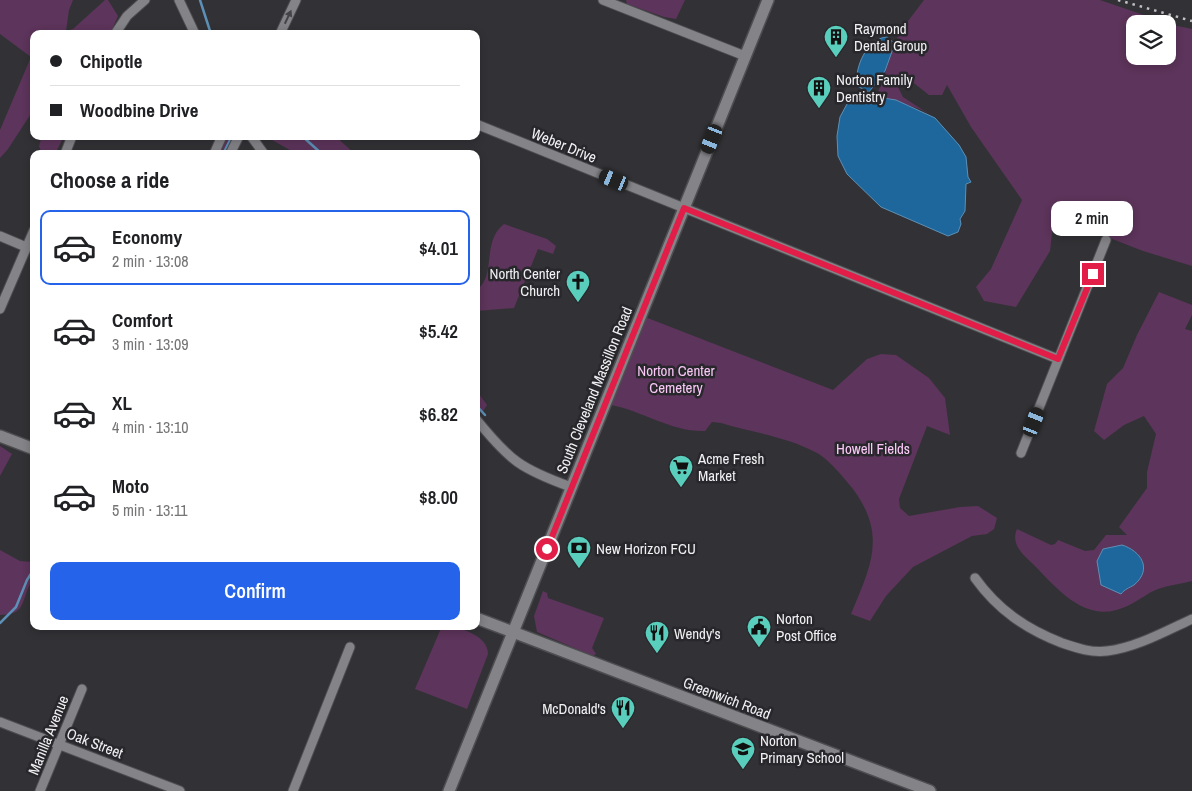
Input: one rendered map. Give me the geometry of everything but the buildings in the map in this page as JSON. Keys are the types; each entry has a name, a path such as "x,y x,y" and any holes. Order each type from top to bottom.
{"main road":[{"name":"South Cleveland Massillon Road","path":"449,791 768,0"},
{"path":"0,436 30,447"},
{"name":"Greenwich Road","path":"480,619 930,791"}],"street":[{"path":"118,30 127,16 145,0"},
{"path":"179,0 193,30"},
{"path":"282,30 296,0"},
{"path":"603,0 746,56"},
{"name":"Weber Drive","path":"480,126 1058,359"},
{"path":"0,236 26,247"},
{"path":"0,309 30,238"},
{"path":"1021,453 1106,240"},
{"path":"480,424 503,451 518,463 538,475 571,487"},
{"path":"975,578 1001,609 1024,626 1085,651 1107,651 1124,648 1192,619"},
{"path":"293,791 350,647"},
{"name":"Manilla Avenue","path":"40,791 82,689"},
{"name":"Oak Street","path":"0,722 180,791"}],"green space":[{"path":"0,0 73,0 69,10 66,30 30,30 30,56 0,34"},
{"path":"105,0 108,0 118,16 112,30 70,30"},
{"path":"626,0 685,0 676,19 664,17 627,4"},
{"path":"924,0 1100,0 1144,15 1126,15 1126,65 1176,65 1176,26 1192,29 1192,266 1143,251 1061,219 1052,233 1050,251 1016,307 984,301 976,287 991,269 1022,200 971,127 947,85 942,95 929,95 910,80 897,85 903,97 935,118 922,110 877,95 899,33"},
{"path":"30,59 30,115 0,158 0,130"},
{"path":"41,140 62,140 57,150 40,150 39,146"},
{"path":"224,140 233,140 229,150 218,150"},
{"path":"272,140 339,140 351,150 290,150"},
{"path":"504,224 547,239 556,246 553,254 538,249 514,308 480,311 480,286 486,277 493,240 497,231"},
{"path":"1159,292 1192,305 1192,315 1185,329 1192,331 1192,581 1158,589 1125,607 1111,611 1098,611 1086,608 1075,602 1054,585 1019,549 1015,535 1017,529 1051,545 1055,544 1058,540 1085,551 1094,550 1106,535 1127,535 1119,527 1147,488 1147,472 1156,434 1144,416 1124,425 1104,440 1094,431 1107,384 1123,368"},
{"path":"645,317 833,390 867,359 881,354 896,355 929,378 945,398 950,435 927,426 899,499 900,508 909,516 960,507 978,506 997,518 994,529 987,534 972,536 913,567 886,596 870,621 851,614 865,581 872,551 873,536 870,521 853,489 825,459 793,442 769,435 712,422 705,431 680,428 611,405"},
{"path":"480,395 487,405 482,413 480,411"},
{"path":"0,446 12,454 0,476"},
{"path":"0,550 20,561 30,562 30,584 19,609 12,613 0,615"},
{"path":"543,591 547,593 548,598 604,618 592,648 596,654 593,656 537,632 534,616"},
{"path":"440,630 464,630 478,637 487,647 488,654 467,709 415,689"}],"water":[{"path":"887,37 893,42 894,46 885,71 869,92 857,86 860,63 863,55 873,43"},
{"path":"865,95 896,100 935,118 959,145 966,157 968,177 971,182 966,184 965,211 960,219 961,224 958,232 948,236 881,207 847,174 838,156 837,136 840,117 847,104"},
{"path":"1122,545 1139,556 1144,567 1140,579 1121,594 1101,585 1097,561 1103,549"}],"waterway":[{"path":"200,0 210,30"},
{"path":"225,150 230,140"},
{"path":"306,140 318,150"},
{"path":"480,409 485,415"},
{"path":"0,623 16,607 30,575"}],"railway":[{"path":"1118,0 1192,21"}],"place":[{"name":"Raymond Dental Group","path":"836,58"},
{"name":"Norton Family Dentistry","path":"819,109"},
{"name":"North Center Church","path":"578,303"},
{"name":"Acme Fresh Market","path":"681,488"},
{"name":"New Horizon FCU","path":"579,569"},
{"name":"Norton Post Office","path":"759,648"},
{"name":"Wendy's","path":"657,654"},
{"name":"McDonald's","path":"623,729"},
{"name":"Norton Primary School","path":"743,770"}],"route":[{"path":"547,549 684,208 1058,359 1093,274"}],"park label":[{"name":"Norton Center Cemetery","path":"676,378"},
{"name":"Howell Fields","path":"873,448"}]}
